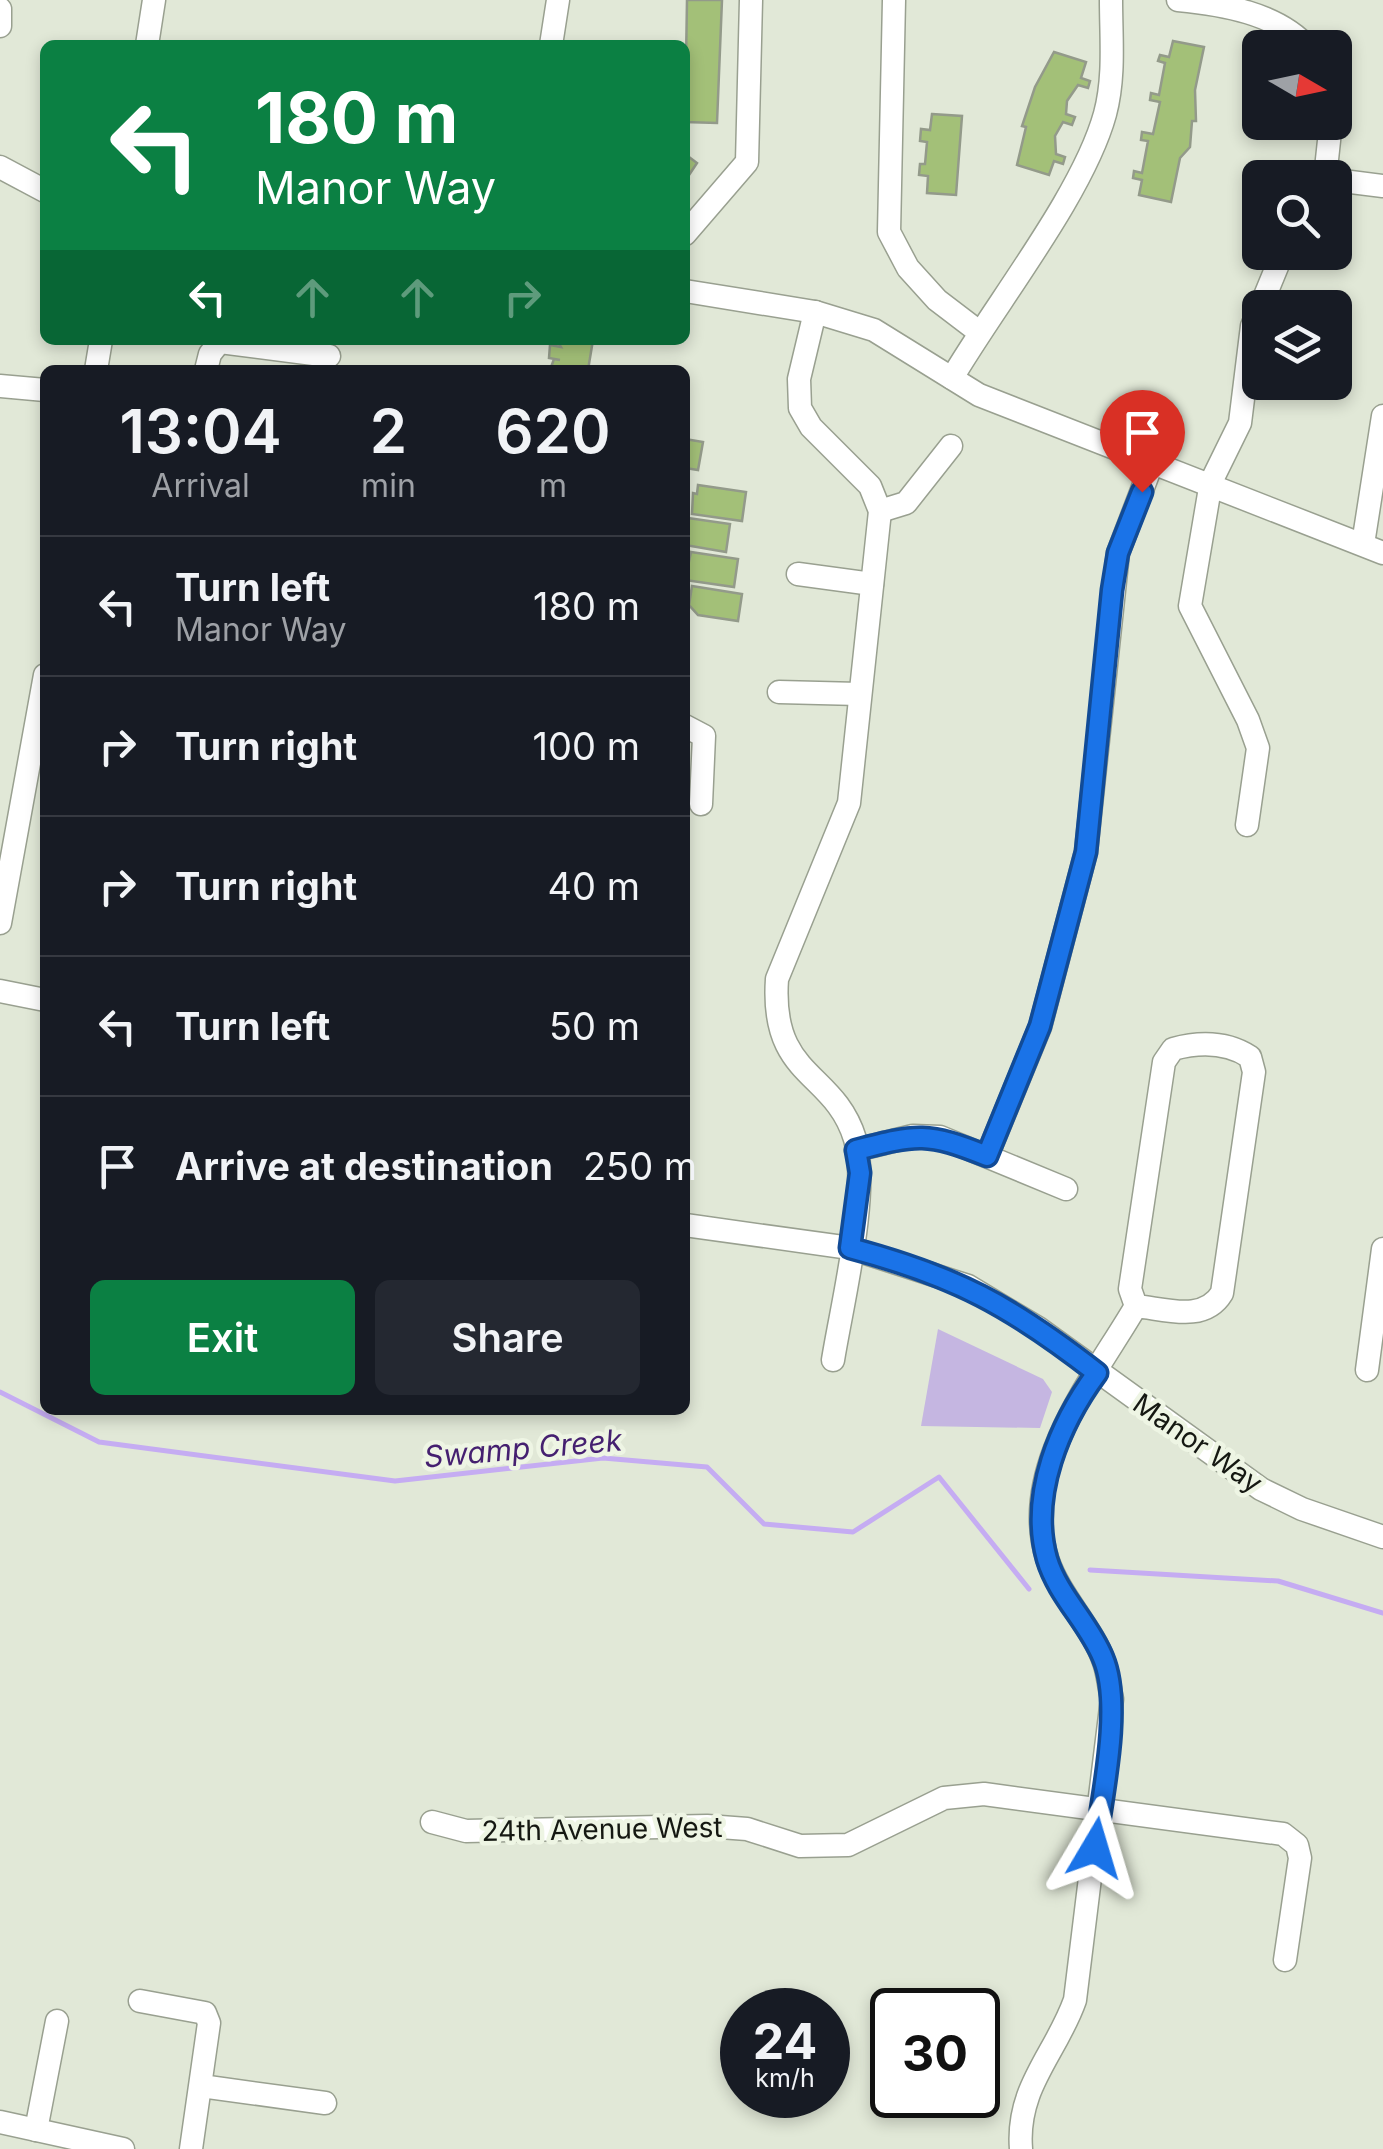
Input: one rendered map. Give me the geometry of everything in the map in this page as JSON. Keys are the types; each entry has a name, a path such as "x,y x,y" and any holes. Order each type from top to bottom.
{"street":[{"path":"148,40 154,0"},
{"path":"551,40 558,0"},
{"path":"690,228 747,162 751,0"},
{"path":"894,0 889,232 908,268 938,300 979,332"},
{"path":"952,378 1086,163 1105,114 1112,64 1111,0"},
{"path":"1178,0 1266,18 1287,30"},
{"path":"0,9 0,26"},
{"path":"0,168 40,188"},
{"path":"1352,182 1383,186"},
{"path":"690,292 815,312 874,330 979,395 1373,548 1383,416"},
{"path":"815,312 799,379 800,408 831,450 870,486 880,512 848,804 777,979 775,1007 794,1060 838,1109 854,1137 860,1173 832,1360"},
{"path":"250,345 329,356"},
{"path":"0,386 40,390"},
{"path":"1243,400 1240,423 1211,482 1190,606 1248,720 1258,748 1246,825"},
{"path":"880,512 906,503 951,446"},
{"path":"987,1156 1040,1026 1086,852 1118,553 1153,461"},
{"path":"798,574 872,584"},
{"path":"779,692 859,694"},
{"path":"0,923 3,885 40,718"},
{"path":"690,729 704,736 700,804"},
{"path":"0,991 40,999"},
{"path":"1021,2149 1027,2088 1063,2034 1075,2000 1112,1700 1104,1658 1073,1613 1047,1558 1043,1514 1053,1452 1070,1408 1097,1373 1136,1306 1130,1289 1164,1062 1173,1049 1194,1043 1225,1046 1250,1057 1254,1072 1222,1293 1214,1306 1202,1313 1136,1306"},
{"path":"856,1150 913,1136 940,1137 1066,1189"},
{"name":"Manor Way","path":"690,1226 850,1248 968,1286 1038,1328 1261,1489 1302,1509 1383,1537"},
{"path":"1366,1370 1382,1257"},
{"name":"24th Avenue West","path":"432,1822 466,1830 707,1826 747,1829 800,1846 848,1845 944,1798 984,1794 1290,1837 1298,1845 1300,1858 1285,1960"},
{"path":"140,2002 205,2012 210,2024 191,2149"},
{"path":"36,2130 57,2021"},
{"path":"201,2086 325,2103"},
{"path":"0,2122 123,2149"}],"shaded area":[{"path":"938,1329 1043,1379 1052,1392 1040,1428 921,1426"}],"building":[{"path":"687,0 722,0 717,123 690,122 690,40 686,40"},
{"path":"1173,41 1204,47 1195,90 1196,121 1192,121 1190,147 1180,158 1171,202 1139,195 1142,180 1133,178 1134,171 1142,173 1148,141 1141,140 1142,132 1153,134 1160,102 1150,100 1151,93 1159,95 1165,63 1158,61 1160,55 1169,57"},
{"path":"1054,52 1086,62 1081,78 1090,81 1088,88 1078,85 1067,101 1066,114 1075,117 1072,125 1063,122 1055,136 1056,154 1065,157 1063,164 1054,161 1049,175 1017,165 1026,127 1022,126 1035,87"},
{"path":"932,114 962,116 956,195 927,193 928,176 919,175 920,164 925,164 927,142 920,141 921,129 930,130"},
{"path":"550,345 592,345 589,365 552,365 554,359 560,360 549,358"},
{"path":"690,440 703,442 698,470 690,469"},
{"path":"698,485 746,492 742,521 692,514 693,493 697,494"},
{"path":"690,518 730,524 726,552 690,546"},
{"path":"691,552 738,559 734,587 690,581"},
{"path":"692,586 742,594 738,621 698,615 690,606"}],"waterway":[{"name":"Swamp Creek","path":"0,1392 40,1412"},
{"name":"Swamp Creek","path":"46,1415 99,1442 395,1481 603,1458 707,1467 764,1524 853,1532 939,1477 1029,1589"},
{"name":"Swamp Creek","path":"1090,1570 1278,1581 1383,1613"}],"route":[{"path":"1095,1848 1112,1700 1104,1658 1073,1613 1047,1558 1043,1514 1053,1452 1070,1408 1097,1373 1038,1328 968,1286 911,1264 850,1248 860,1173 856,1150 913,1136 940,1137 987,1156 1040,1026 1086,852 1101,740 1112,590 1118,553 1142,492"}]}
